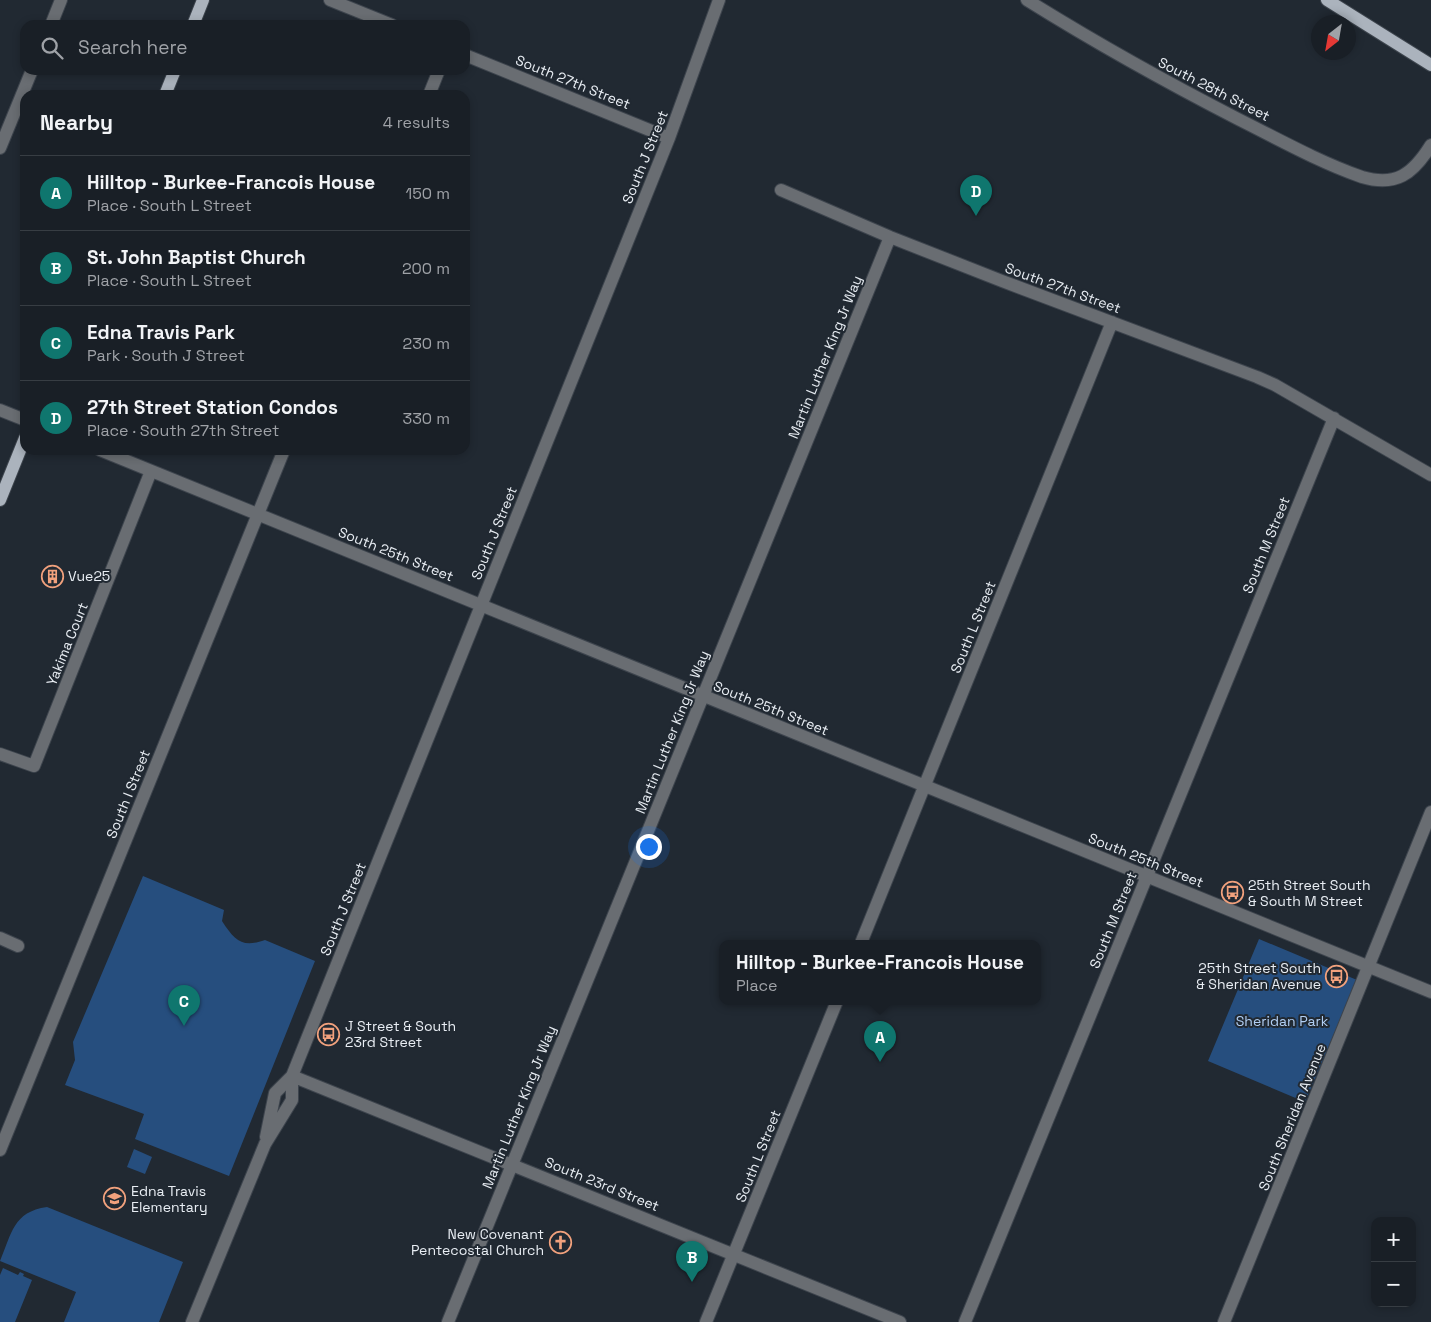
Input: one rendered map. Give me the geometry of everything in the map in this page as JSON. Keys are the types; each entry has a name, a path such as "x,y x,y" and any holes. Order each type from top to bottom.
{"main road":[{"path":"195,20 204,0"},
{"path":"1327,0 1431,65"},
{"path":"167,90 173,75"},
{"path":"0,500 20,450"}],"street":[{"path":"53,20 61,0"},
{"path":"330,0 380,20"},
{"name":"South J Street","path":"192,1322 265,1144 292,1100 292,1076 669,138 719,0"},
{"name":"South 28th Street","path":"1027,0 1129,61 1268,134 1362,177 1380,181 1396,179 1415,167 1431,146"},
{"name":"South 27th Street","path":"470,57 669,138"},
{"path":"24,90 30,75"},
{"path":"431,90 437,75"},
{"path":"0,148 20,99"},
{"name":"South 27th Street","path":"781,190 890,238 1067,307 1258,377 1334,418"},
{"name":"Martin Luther King Jr Way","path":"448,1322 890,238"},
{"name":"South L Street","path":"862,940 1112,322"},
{"path":"0,410 20,418"},
{"path":"1334,418 1431,475"},
{"name":"South M Street","path":"964,1322 1334,418"},
{"name":"South 25th Street","path":"112,455 1431,992"},
{"name":"South I Street","path":"0,1150 282,455"},
{"name":"Yakima Court","path":"0,754 34,766 152,471"},
{"name":"South Sheridan Avenue","path":"1224,1322 1431,812"},
{"path":"0,938 18,946"},
{"name":"South L Street","path":"706,1322 835,1005"},
{"name":"South J Street","path":"265,1144 275,1093 292,1076"},
{"name":"South 23rd Street","path":"292,1076 900,1322"}],"green space":[{"path":"143,876 224,910 222,921 231,934 240,941 250,943 265,940 315,961 229,1176 135,1139 144,1114 65,1085 75,1060 73,1042"},
{"name":"Sheridan Park","path":"1259,939 1357,980 1305,1102 1208,1061"},
{"path":"134,1149 152,1157 145,1174 127,1167"},
{"path":"47,1207 183,1262 159,1322 64,1322 76,1292 0,1261 11,1233 20,1219 36,1210"},
{"path":"3,1268 18,1275 20,1272 24,1274 23,1276 32,1280 15,1322 0,1322 0,1275"}],"place":[{"name":"27th Street Station Condos","path":"976,216"},
{"name":"Vue25","path":"52,576"},
{"name":"25th Street South & South M Street","path":"1232,893"},
{"name":"25th Street South & Sheridan Avenue","path":"1337,976"},
{"name":"Edna Travis Park","path":"184,1026"},
{"name":"J Street & South 23rd Street","path":"329,1034"},
{"name":"Hilltop - Burkee-Francois House","path":"880,1062"},
{"name":"Edna Travis Elementary","path":"115,1199"},
{"name":"New Covenant Pentecostal Church","path":"560,1242"},
{"name":"St. John Baptist Church","path":"692,1282"}]}
